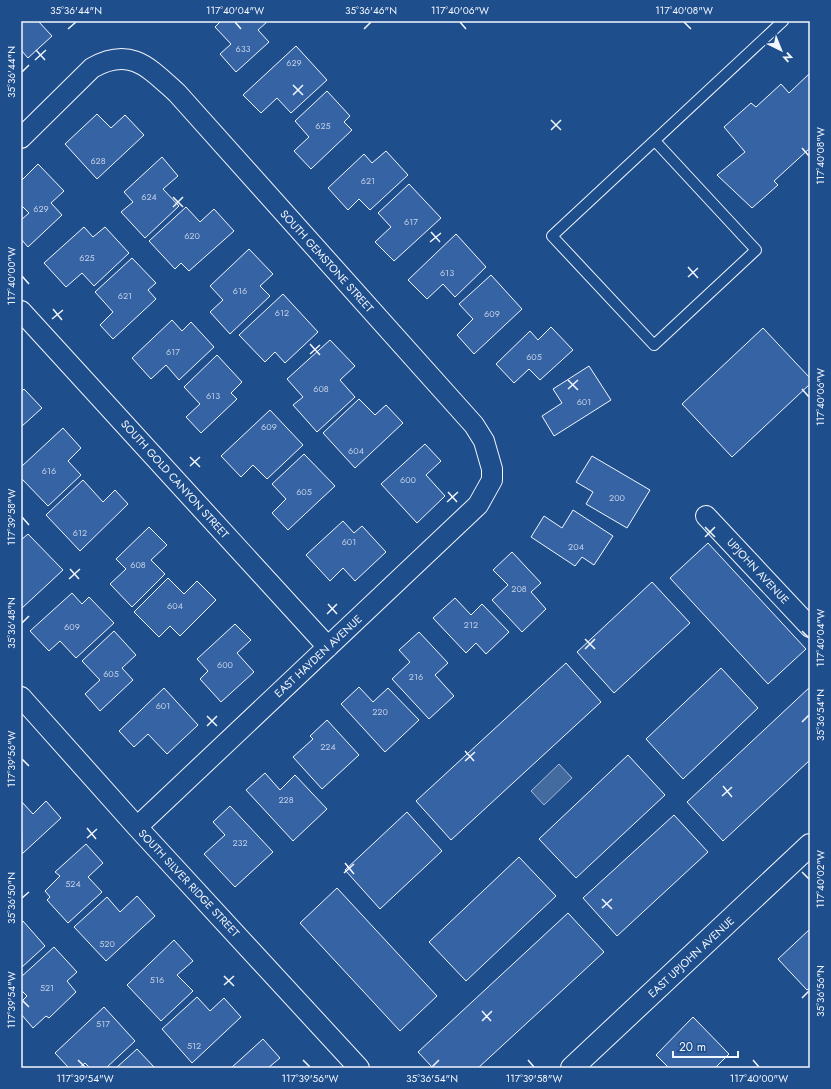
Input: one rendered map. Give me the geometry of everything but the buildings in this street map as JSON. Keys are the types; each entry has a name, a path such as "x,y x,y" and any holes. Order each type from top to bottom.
{"street":[{"name":"SOUTH GEMSTONE STREET","path":"21,138 92,68 105,61 121,59 135,61 148,68 177,93 474,425 484,441 492,469 492,480"},
{"name":"SOUTH GOLD CANYON STREET","path":"21,311 328,648"},
{"name":"EAST HAYDEN AVENUE","path":"137,827 478,505 492,480"},
{"name":"UPJOHN AVENUE","path":"706,516 810,627"},
{"name":"SOUTH SILVER RIDGE STREET","path":"21,697 137,827 359,1068"},
{"name":"EAST UPJOHN AVENUE","path":"574,1067 810,845"}],"lane":[{"path":"654,140 756,250 654,345 552,236 654,140 784,21"}],"water":[{"path":"559,764 572,778 544,805 531,791"}]}
